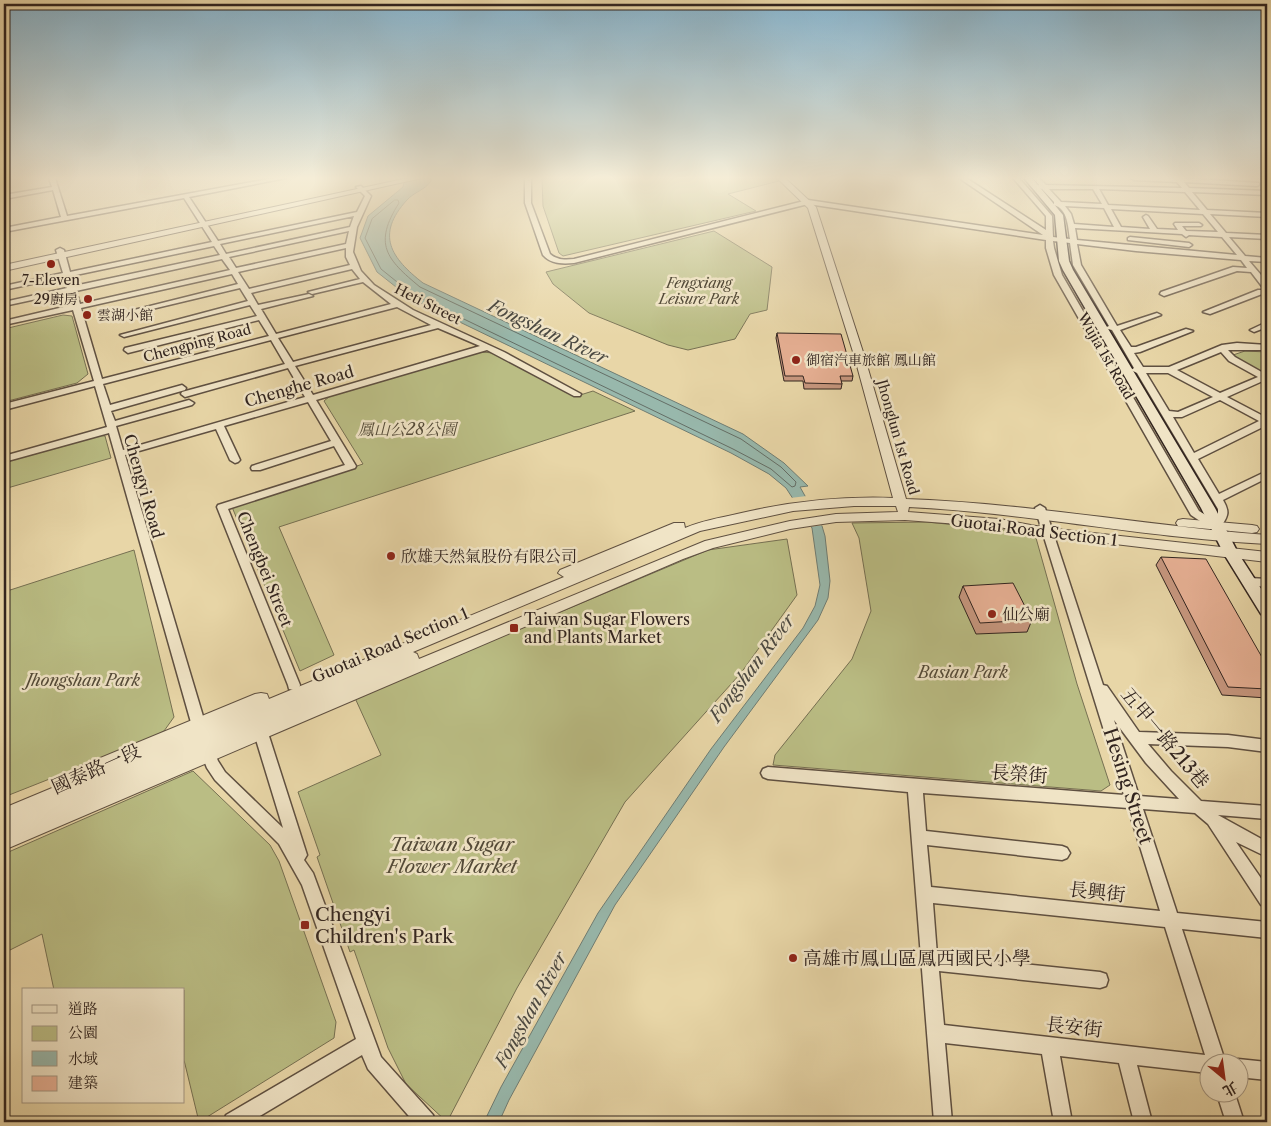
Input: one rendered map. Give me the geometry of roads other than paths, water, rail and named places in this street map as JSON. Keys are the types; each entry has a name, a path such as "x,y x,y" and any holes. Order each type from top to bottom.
{"main road":[{"name":"Wujia 1st Road","path":"1061,231 1064,261 1102,328 1134,370 1224,541 1267,610"}],"street":[{"path":"4,268 61,253 163,231"},
{"path":"207,231 234,271 337,442 256,468"},
{"path":"4,288 278,231"},
{"path":"4,304 342,231"},
{"name":"Heti Street","path":"353,231 349,245 350,258 354,266 364,280 396,305 487,347 577,394"},
{"path":"538,231 550,259 565,262 692,231"},
{"name":"Jhonglun 1st Road","path":"819,231 859,355 901,505"},
{"path":"999,231 1136,249 1267,260"},
{"path":"1044,231 1062,240"},
{"name":"Wujia 1st Road","path":"1050,231 1062,240 1128,350 1134,370 1166,414 1223,509 1224,541"},
{"name":"Wujia 1st Road","path":"1068,231 1052,260 1065,286 1196,513 1224,541"},
{"path":"1123,231 1136,249"},
{"path":"1148,231 1267,237"},
{"path":"1130,239 1190,242 1183,231"},
{"path":"1219,231 1267,287"},
{"path":"4,323 349,245"},
{"path":"4,261 61,253"},
{"name":"Chengyi Road","path":"61,253 203,739 220,776 284,839 307,880"},
{"path":"110,317 304,278 354,266"},
{"path":"1164,294 1236,269 1251,270"},
{"path":"128,350 256,309 364,280"},
{"path":"1065,286 1090,287"},
{"path":"1208,312 1261,292 1267,292"},
{"name":"Chengping Road","path":"4,407 396,305"},
{"path":"124,335 256,309"},
{"path":"1089,328 1121,328 1156,315"},
{"path":"1254,330 1267,324"},
{"path":"107,409 290,365 439,325"},
{"path":"1128,350 1137,350 1189,330"},
{"path":"1113,370 1170,370 1222,348 1240,346 1267,347"},
{"name":"Chenghe Road","path":"119,454 487,347"},
{"path":"1222,348 1232,359 1266,378"},
{"path":"1170,370 1267,421"},
{"path":"1166,414 1179,414 1266,378"},
{"path":"4,459 189,403"},
{"path":"1192,458 1267,421"},
{"path":"219,425 235,460"},
{"name":"Chengbei Street","path":"294,686 222,507 351,466 337,442"},
{"path":"1216,497 1223,497 1267,474"},
{"name":"Guotai Road Section 1","path":"830,508 901,505 946,495 1044,520 1224,541"},
{"name":"Guotai Road Section 1","path":"830,508 901,505 974,520 1044,520 1224,541"},
{"path":"787,514 830,508"},
{"path":"787,514 830,508"},
{"name":"Guotai Road Section 1","path":"4,842 127,784 294,686 655,534 698,520 740,510 787,514"},
{"name":"Guotai Road Section 1","path":"203,739 262,732 678,556 787,514"},
{"name":"Guotai Road Section 1","path":"4,806 203,739 705,536 787,514"},
{"name":"Hesing Street","path":"1044,520 1214,1054"},
{"path":"1224,541 1267,531"},
{"path":"1224,541 1267,540"},
{"path":"1224,541 1267,549"},
{"path":"1224,541 1267,557"},
{"path":"1250,582 1267,583"},
{"name":"五甲一路213巷","path":"1092,673 1109,701 1136,738 1155,762 1197,806 1212,818 1267,850"},
{"path":"262,732 307,880 374,1063 426,1122"},
{"path":"1136,738 1228,741 1267,746"},
{"name":"國泰路一段","path":"4,816 203,739"},
{"name":"長榮街","path":"768,773 915,786 1267,812"},
{"name":"國泰路一段","path":"4,832 127,784"},
{"path":"915,786 943,1122"},
{"path":"1212,818 1267,900"},
{"path":"918,837 1062,853"},
{"name":"長興街","path":"923,894 1267,930"},
{"path":"929,962 1100,980"},
{"name":"長安街","path":"935,1033 1198,1063"},
{"path":"240,1121 366,1043"},
{"path":"1049,1046 1063,1122"},
{"path":"1126,1055 1143,1122"},
{"path":"1248,1069 1267,1071"},
{"path":"1230,1104 1236,1122"}],"water":[{"path":"363,231 391,231 391,245 395,255 423,283 743,434 784,463 808,486 800,487 822,526 825,536 830,581 828,598 818,620 724,747 615,905 509,1100 499,1122 484,1122 501,1087 598,913 711,749 803,628 815,606 820,585 812,528 786,488 769,474 731,453 410,298 377,272 360,238"}],"place":[{"name":"7-Eleven","path":"51,264"},
{"name":"29廚房","path":"88,299"},
{"name":"雲湖小館","path":"87,315"},
{"name":"御宿汽車旅館 鳳山館","path":"796,360"},
{"name":"欣雄天然氣股份有限公司","path":"391,556"},
{"name":"仙公廟","path":"992,614"},
{"name":"Taiwan Sugar Flowers and Plants Market","path":"514,628"},
{"name":"Chengyi Children's Park","path":"305,925"},
{"name":"高雄市鳳山區鳳西國民小學","path":"793,958"}],"park label":[{"name":"Fengxiang Leisure Park","path":"699,292"},
{"name":"鳳山公28公園","path":"407,429"},
{"name":"Basian Park","path":"963,672"},
{"name":"Jhongshan Park","path":"83,680"},
{"name":"Taiwan Sugar Flower Market","path":"452,855"}],"water label":[{"name":"Fongshan River","path":"548,332"},
{"name":"Fongshan River","path":"752,668"},
{"name":"Fongshan River","path":"531,1010"}]}
